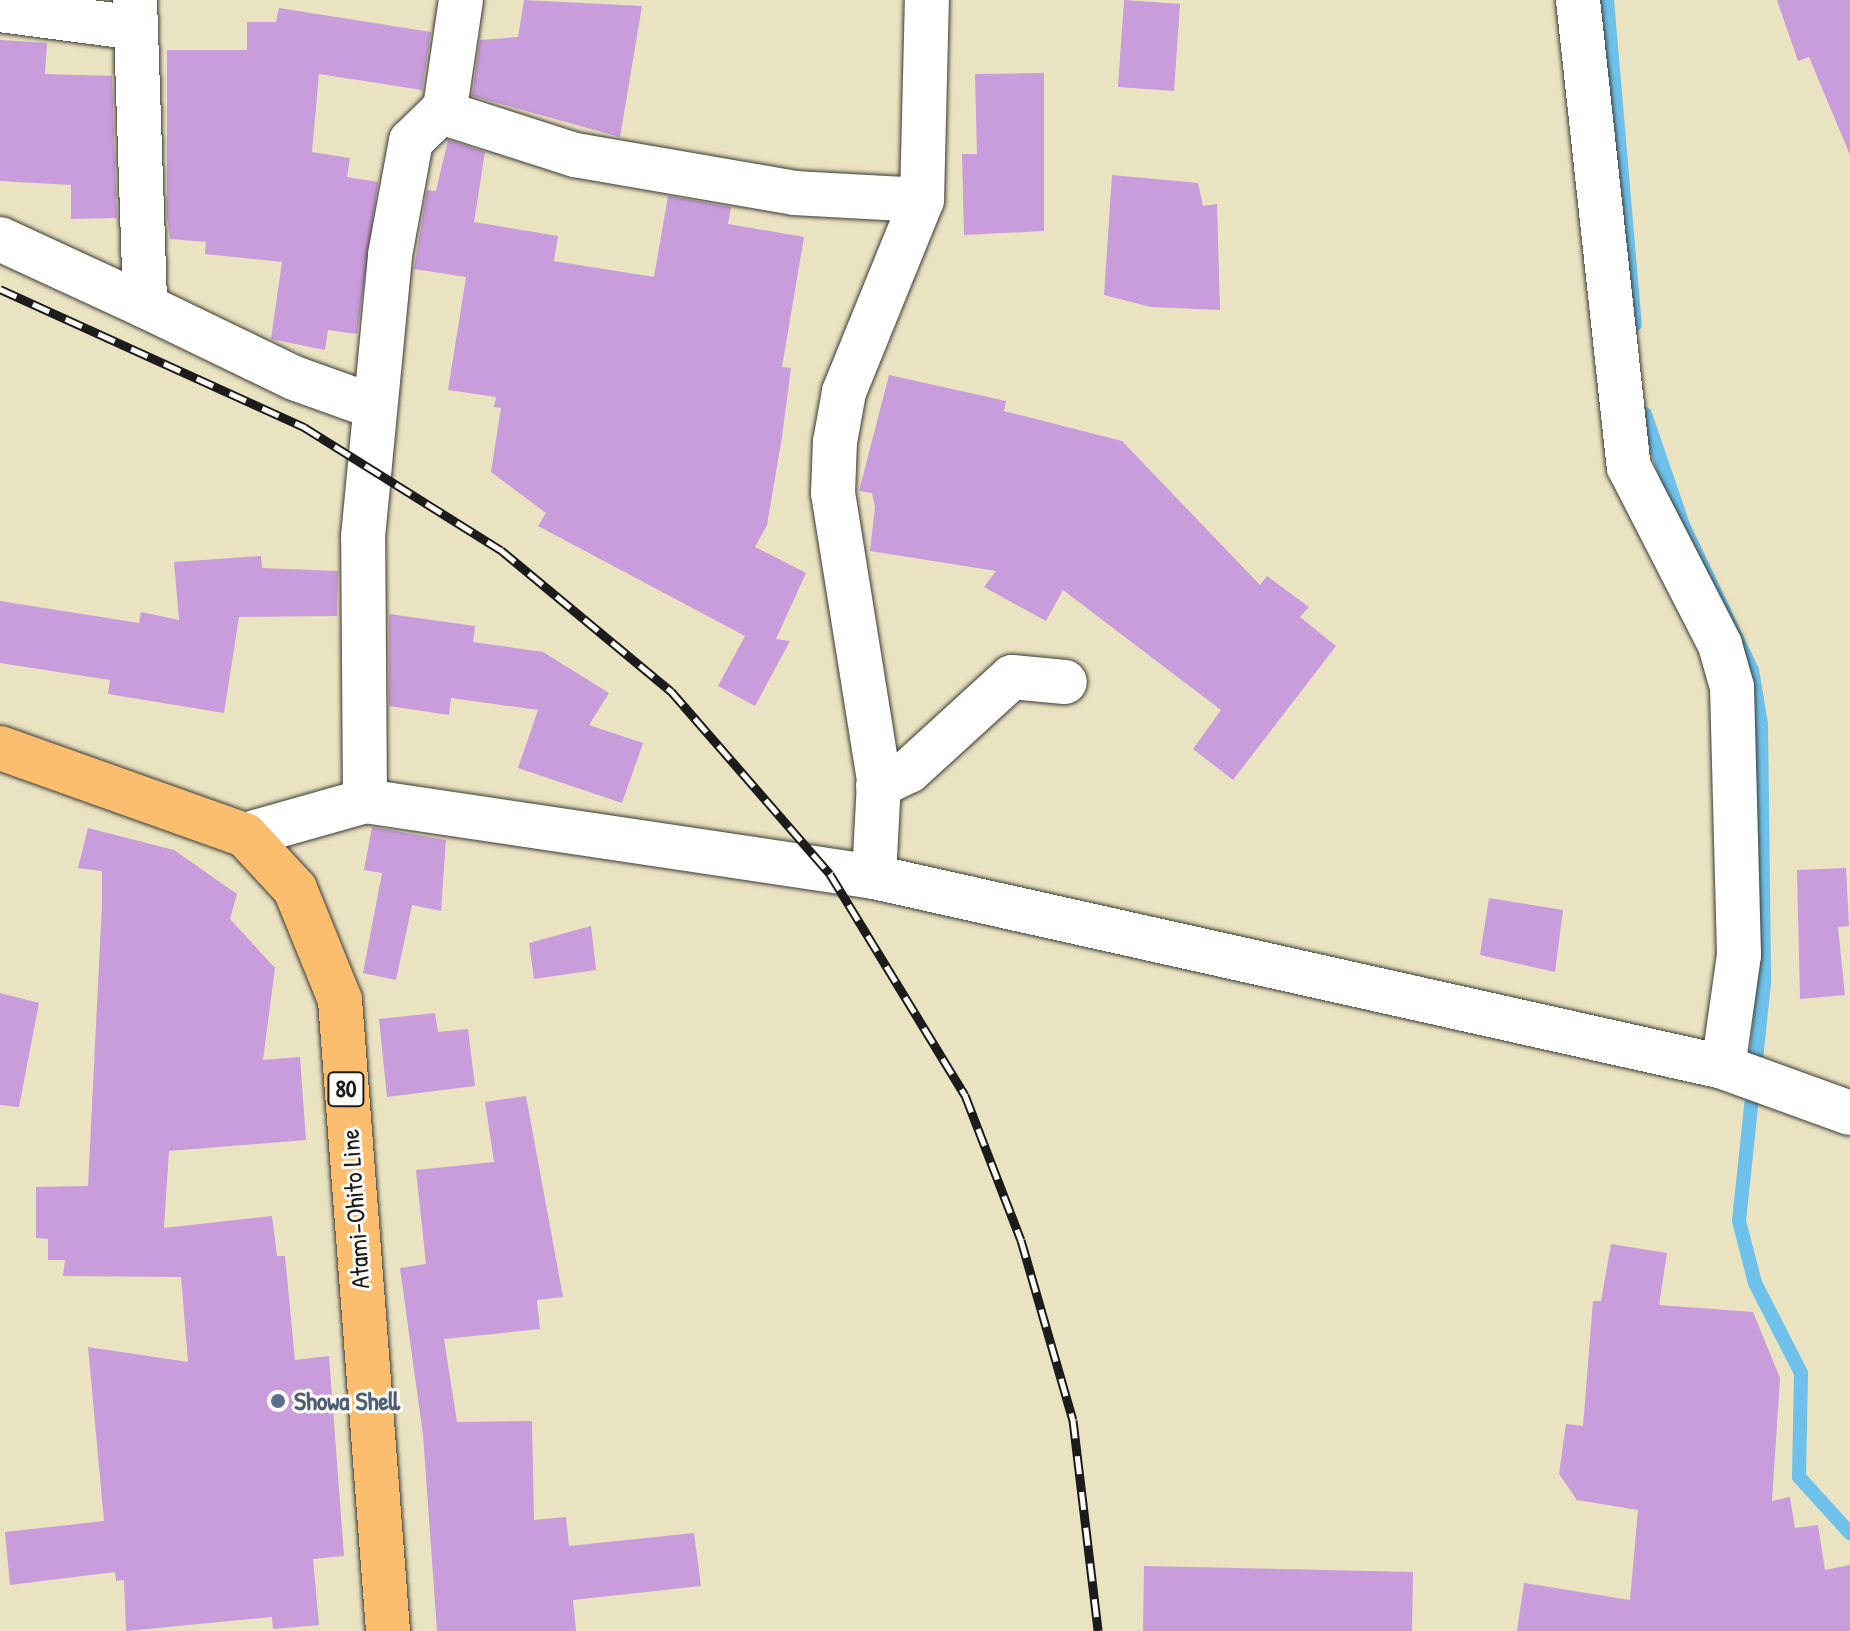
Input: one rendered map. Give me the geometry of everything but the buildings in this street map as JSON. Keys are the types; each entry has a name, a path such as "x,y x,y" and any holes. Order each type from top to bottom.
{"main road":[{"name":"Atami-Ohito Line","path":"0,748 245,835 295,889 340,1000 388,1631"}],"street":[{"path":"365,801 363,537 400,174 411,141 441,112 461,0"},
{"path":"874,877 878,786 833,493 835,442 844,392 922,200 927,0"},
{"path":"1578,0 1629,467 1720,645 1732,687 1744,1074"},
{"path":"0,10 135,14 145,306"},
{"path":"441,112 575,155 794,193 922,200"},
{"path":"0,239 294,378 375,407"},
{"path":"878,786 909,771 1012,677 1065,682"},
{"path":"245,835 365,801 874,877 1744,1074 1850,1113"}],"waterway":[{"path":"1607,0 1635,325"},
{"path":"1645,414 1683,525 1752,670 1761,724 1764,983 1739,1221 1755,1283 1801,1373 1799,1477 1850,1533"}],"railway":[{"path":"0,289 304,427 501,550 671,691 830,874 965,1095 1021,1240 1073,1420 1098,1631"}],"place":[{"name":"Showa Shell","path":"278,1401"}]}
